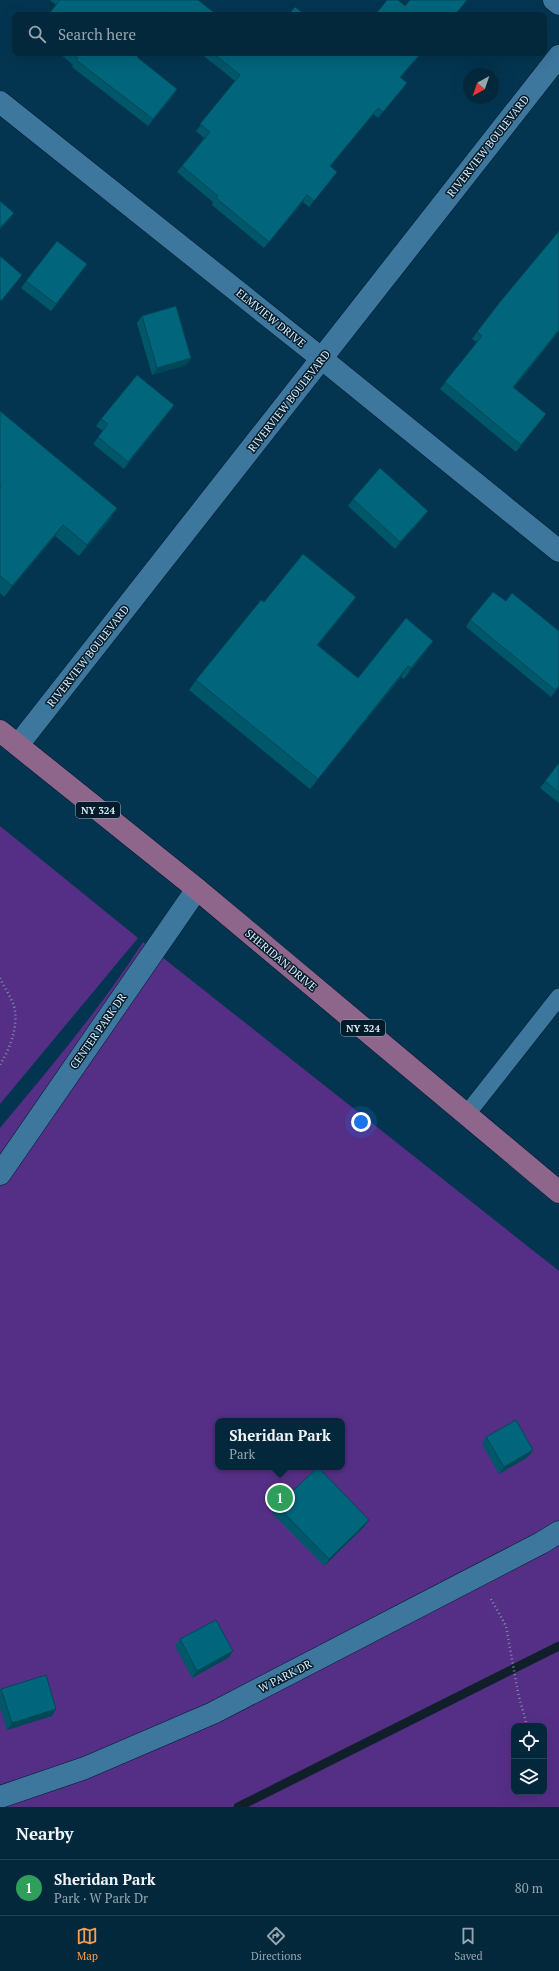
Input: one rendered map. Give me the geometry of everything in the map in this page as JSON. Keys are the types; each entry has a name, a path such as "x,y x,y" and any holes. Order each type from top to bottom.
{"main road":[{"name":"SHERIDAN DRIVE","path":"0,731 197,889 559,1192"}],"street":[{"path":"554,0 559,4"},
{"name":"RIVERVIEW BOULEVARD","path":"18,745 559,56"},
{"name":"ELMVIEW DRIVE","path":"0,102 321,358 559,551"},
{"name":"CENTER PARK DR","path":"0,1174 197,889"},
{"name":"W PARK DR","path":"0,1797 85,1768 213,1713 478,1576 559,1532"}],"lane":[{"path":"466,1115 559,997"}],"path":[{"path":"0,978 14,1006 15,1021 13,1039 0,1065"},
{"path":"478,1576 506,1626 518,1693 526,1723"}],"shaded area":[{"path":"0,826 138,938 0,1104"},
{"path":"143,942 559,1271 559,1807 0,1807 0,1128 38,1083 92,1014"}],"building":[{"path":"60,0 198,0 213,12 162,12 50,12"},
{"path":"387,0 398,0 405,6 410,0 467,0 457,12 377,12"},
{"path":"295,7 301,12 291,12"},
{"path":"75,56 138,56 137,57 177,89 153,119 76,60 78,58"},
{"path":"217,56 418,56 400,77 407,83 383,112 378,108 330,166 337,172 314,201 307,195 269,242 216,198 218,196 182,166 210,132 200,124 240,75"},
{"path":"0,201 14,213 0,228"},
{"path":"559,231 559,330 513,387 546,414 521,445 445,382 482,336 477,332"},
{"path":"57,241 87,264 56,304 26,281"},
{"path":"0,256 22,275 1,301 0,300"},
{"path":"176,306 191,358 157,368 142,316"},
{"path":"137,375 174,405 128,462 98,437 108,424 101,419"},
{"path":"0,411 117,508 87,545 63,525 12,586 0,576"},
{"path":"380,468 428,511 400,542 353,499"},
{"path":"303,554 356,597 317,645 358,678 406,618 433,641 411,668 408,666 318,779 196,680 261,600 264,602"},
{"path":"493,592 506,601 512,593 559,631 559,686 555,690 470,620"},
{"path":"559,763 559,793 545,781"},
{"path":"516,1420 533,1450 504,1467 486,1437"},
{"path":"315,1470 321,1470 369,1520 329,1559 277,1506"},
{"path":"216,1620 233,1651 197,1671 180,1639"},
{"path":"46,1675 56,1709 12,1723 1,1689"}],"waterway":[{"path":"238,1807 559,1646"}],"place":[{"name":"Sheridan Park","path":"280,1498"}]}
